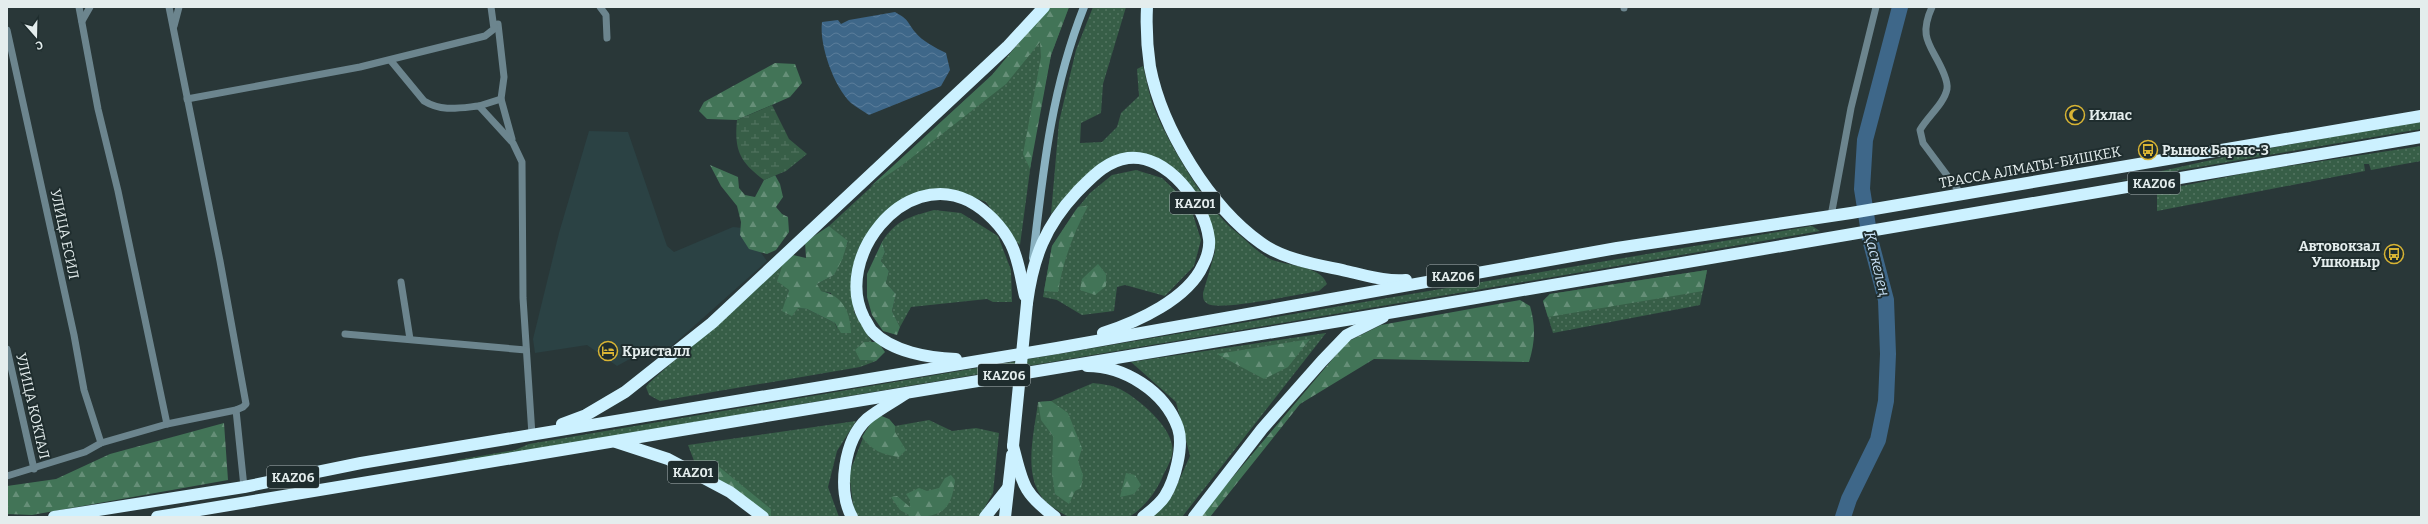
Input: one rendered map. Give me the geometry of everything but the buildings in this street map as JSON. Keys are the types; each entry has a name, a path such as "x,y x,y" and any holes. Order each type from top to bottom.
{"highway":[{"path":"532,435 586,415 625,392 712,323 1007,47 1044,7"},
{"path":"1147,7 1146,30 1150,68 1166,118 1200,178 1217,202 1240,226 1262,244 1289,257 1340,270 1403,281 1449,277"},
{"name":"ТРАССА АЛМАТЫ-БИШКЕК","path":"1831,216 2421,116"},
{"name":"KАZ06","path":"157,517 616,442 910,390 1394,312 2421,137"},
{"name":"KАZ01","path":"1005,517 1014,446 1027,303 1032,269 1048,228 1067,203 1097,172 1111,163 1129,158 1143,158 1159,164 1174,176 1190,193 1206,225 1209,240 1203,267 1190,283 1164,306 1133,324 1057,348"},
{"path":"2023,184 2027,204"},
{"path":"982,360 942,358 918,354 891,345 871,330 858,306 857,277 861,259 882,222 897,207 927,195 945,194 963,198 978,206 994,221 1011,244 1027,303"},
{"name":"KАZ06","path":"54,517 244,487 438,450 1057,348 1617,248 1831,216"},
{"path":"1194,517 1262,429 1347,335 1394,312"},
{"path":"1058,366 1099,366 1121,372 1147,386 1168,410 1178,428 1179,453 1174,476 1165,496 1143,517"},
{"path":"852,517 844,492 844,471 855,436 866,420 910,390"},
{"name":"KАZ01","path":"616,442 681,466 730,492 763,517"},
{"path":"1014,446 1023,485 1030,495 1055,517"},
{"path":"438,450 439,470"},
{"path":"985,517 1009,487"}],"main road":[{"path":"1032,269 1044,155 1052,114 1063,65 1084,7"}],"street":[{"path":"79,7 98,109 118,191 167,424"},
{"path":"82,23 85,12 90,7"},
{"path":"7,476 34,469 85,452 101,443 167,424 236,410 243,407 245,400 220,261 169,7"},
{"path":"173,28 179,7"},
{"path":"491,7 498,24 498,35 504,77 501,99 513,143 522,162 526,350 532,435"},
{"path":"600,7 606,15 607,38"},
{"path":"1831,216 1851,108 1876,7"},
{"path":"1932,7 1926,23 1925,35 1929,49 1938,60 1945,79 1947,90 1920,130 1923,144 1961,194"},
{"path":"486,36 494,29 494,17"},
{"name":"УЛИЦА ЕСИЛ","path":"7,30 74,335 84,390 101,443"},
{"path":"187,99 391,60 486,36 498,35"},
{"path":"391,60 424,101 441,109 479,106 501,99"},
{"path":"479,106 513,143"},
{"path":"401,282 410,339"},
{"path":"345,334 526,350"},
{"name":"УЛИЦА КОКТАЛ","path":"7,349 34,469"},
{"path":"236,410 239,457 244,487"}],"shaded area":[{"path":"589,131 628,132 667,246 674,252 733,227 743,228 767,261 667,350 655,345 617,366 587,345 535,353 533,339 559,233"}],"green space":[{"path":"1069,7 1051,55 1034,140 1020,245 1010,236 986,202 951,189 918,193 890,209 859,247 853,267 854,312 872,342 864,342 860,360 876,361 860,367 660,401 649,395 646,387 649,383 783,264 789,290 786,299 798,308 807,309 835,323 837,329 831,293 820,291 817,284 834,275 848,242 829,226 992,75 1048,8"},
{"path":"1069,7 1051,55 1030,169 1023,154 1041,57 1040,42 1006,84 901,166 870,187 992,75 1048,8"},
{"path":"1093,7 1126,7 1103,84 1101,113 1081,123 1080,143 1102,142 1117,127 1121,113 1139,96 1137,69 1143,66 1152,102 1166,134 1187,171 1211,206 1235,231 1270,259 1302,267 1318,273 1327,284 1319,291 1243,304 1215,306 1206,303 1203,293 1215,252 1212,227 1189,187 1169,164 1138,152 1106,160 1074,187 1051,214 1059,122 1076,50"},
{"path":"775,63 795,64 802,83 790,97 737,120 707,119 699,111 704,102"},
{"path":"772,105 789,139 807,154 786,171 764,180 749,167 740,155 736,131 737,120"},
{"path":"2421,121 2421,129 2117,181 2238,154"},
{"path":"2421,146 2421,161 2371,170 2369,164 2364,164 2365,171 2157,211 2157,191 2256,171"},
{"path":"710,165 738,177 739,188 745,195 755,197 764,180 775,175 780,184 783,197 776,207 782,214 788,217 789,232 776,250 767,254 749,249 740,235 741,222 737,206 721,186"},
{"path":"1136,170 1162,178 1190,205 1201,240 1194,266 1165,296 1125,285 1117,287 1114,311 1082,315 1057,300 1043,297 1052,246 1075,211 1090,193 1112,175"},
{"path":"1088,206 1069,248 1058,292 1044,291 1052,246 1078,207"},
{"path":"934,210 961,213 998,236 1011,270 1012,302 993,302 987,299 911,307 900,327 892,311 896,294 886,283 889,271 881,261 885,252 882,242 898,224 904,220"},
{"path":"829,226 848,241 842,260 834,275 817,284 821,291 829,293 844,306 849,318 851,333 841,333 835,323 807,309 798,308 792,316 782,311 789,290 777,281 783,264 793,255 806,258 805,242"},
{"path":"1812,226 1820,231 456,463 457,460 515,450 529,444"},
{"path":"882,242 885,252 881,261 889,271 886,283 896,294 892,311 900,327 897,335 883,331 872,315 867,297 867,274"},
{"path":"1098,264 1106,274 1106,286 1095,295 1080,290 1082,279"},
{"path":"1707,270 1700,305 1553,333 1543,301 1550,294"},
{"path":"1707,270 1703,291 1548,317 1543,301 1550,294"},
{"path":"1520,300 1530,306 1533,321 1534,341 1529,362 1374,359 1300,404 1210,517 1199,517 1347,342 1381,325"},
{"path":"1326,333 1182,517 1144,517 1172,496 1190,456 1176,402 1131,362"},
{"path":"1310,339 1288,367 1264,379 1217,354"},
{"path":"864,342 878,342 885,352 876,361 860,360 855,350"},
{"path":"1093,383 1120,389 1137,400 1163,426 1169,436 1172,446 1170,461 1156,489 1144,505 1129,517 1084,518 1066,516 1043,499 1036,487 1031,460 1038,402 1051,401"},
{"path":"1051,401 1068,413 1082,448 1078,461 1083,475 1081,488 1075,491 1069,504 1055,494 1052,473 1053,436 1041,420 1038,402"},
{"path":"879,415 889,419 895,426 895,432 906,450 899,457 888,455 873,449 862,437 871,423"},
{"path":"889,419 895,426 929,420 952,431 976,428 999,433 993,493 979,517 858,517 854,511 849,474 866,430"},
{"path":"856,421 837,451 828,487 839,517 772,517 736,490 696,466 688,445"},
{"path":"224,423 228,480 32,515 7,514 7,486 56,479 110,454"},
{"path":"713,462 771,509 771,517 736,490 696,466"},
{"path":"1126,473 1135,475 1141,485 1134,494 1120,497"},
{"path":"951,475 955,480 950,500 947,507 935,514 919,517 908,517 909,515 900,510 891,497 897,496 910,507 910,500 906,494 919,488 927,491 939,488 945,478"}],"water":[{"path":"895,12 905,19 921,38 946,53 950,70 941,86 869,115 851,103 839,87 825,54 822,22 838,20 841,24 849,20"}],"waterway":[{"name":"Қаскелең","path":"1843,517 1849,499 1878,440 1886,401 1888,354 1886,300 1870,239 1862,189 1865,140 1900,7"}],"place":[{"name":"Ихлас","path":"2075,115"},
{"name":"Рынок Барыс-3","path":"2148,150"},
{"name":"Автовокзал Ушконыр","path":"2394,254"},
{"name":"Кристалл","path":"608,351"}]}
